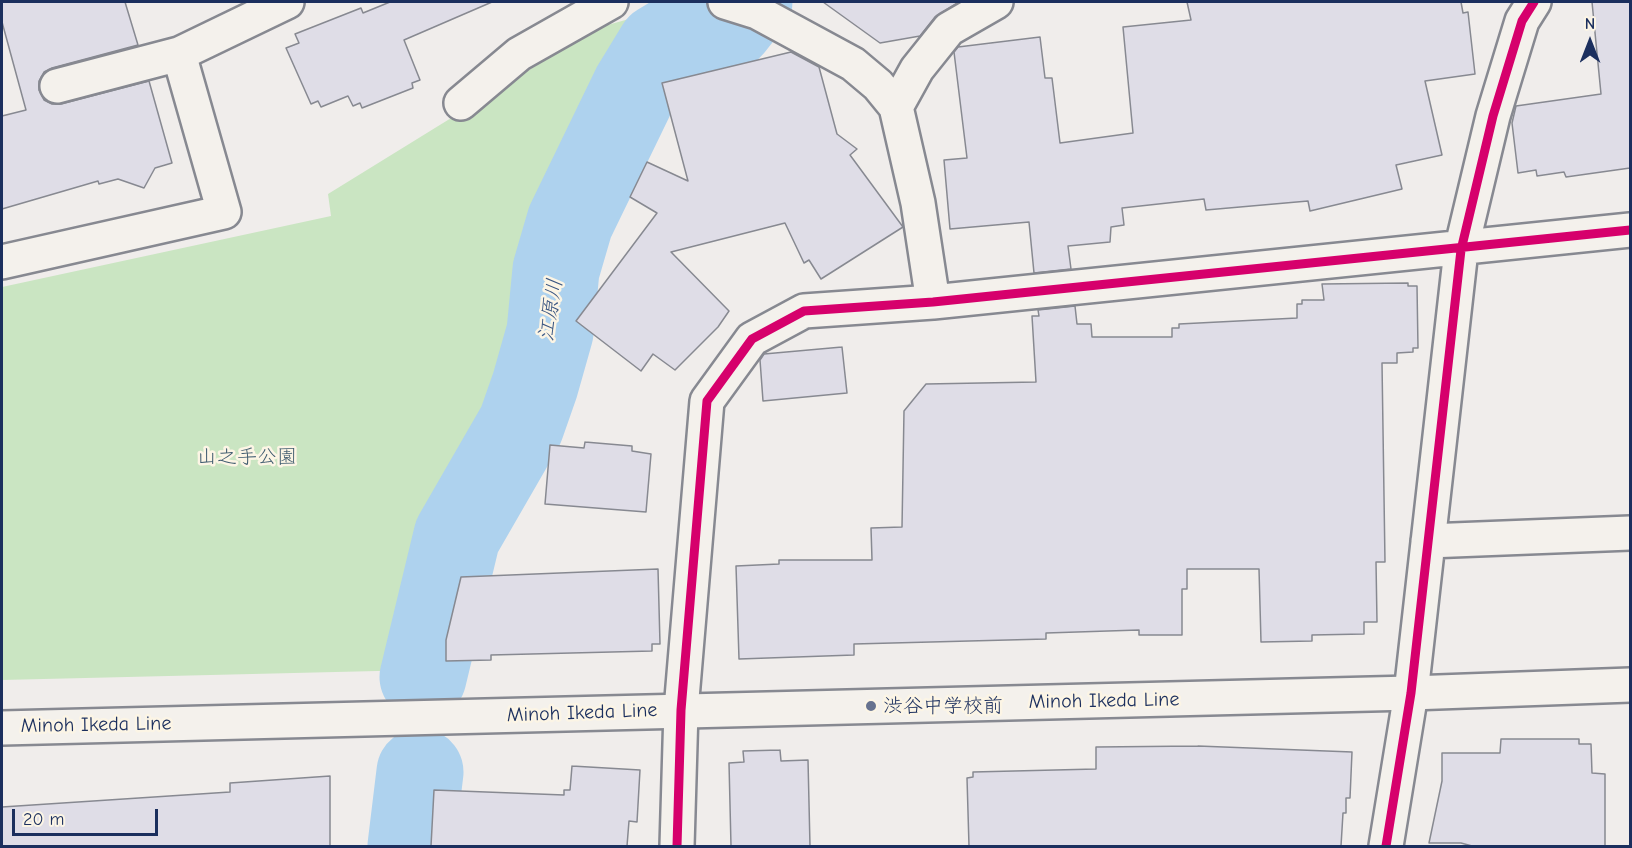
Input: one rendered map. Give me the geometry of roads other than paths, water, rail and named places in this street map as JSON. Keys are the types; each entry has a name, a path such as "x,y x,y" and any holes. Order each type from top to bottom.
{"street":[{"path":"57,86 179,54 287,2"},
{"path":"461,102 519,54 611,2"},
{"path":"725,2 757,12 853,64 878,85 896,106 918,203 933,302"},
{"path":"896,106 917,69 949,29 996,2"},
{"path":"1386,846 1411,693 1461,250 1520,8"},
{"path":"2,262 224,212 179,54"},
{"path":"677,846 681,710 707,401 752,339 804,311 933,302 1461,250 1630,230"},
{"path":"1428,540 1630,533"},
{"name":"Minoh Ikeda Line","path":"2,728 1411,693 1630,685"}],"waterway":[{"name":"江原川","path":"423,677 457,536 521,425 535,385 550,332 556,270 570,222 635,88 660,47 680,35 730,26 749,2"},
{"name":"江原川","path":"411,846 420,772"}],"place":[{"name":"渋谷中学校前","path":"871,706"}],"park label":[{"name":"山之手公園","path":"247,457"}]}
